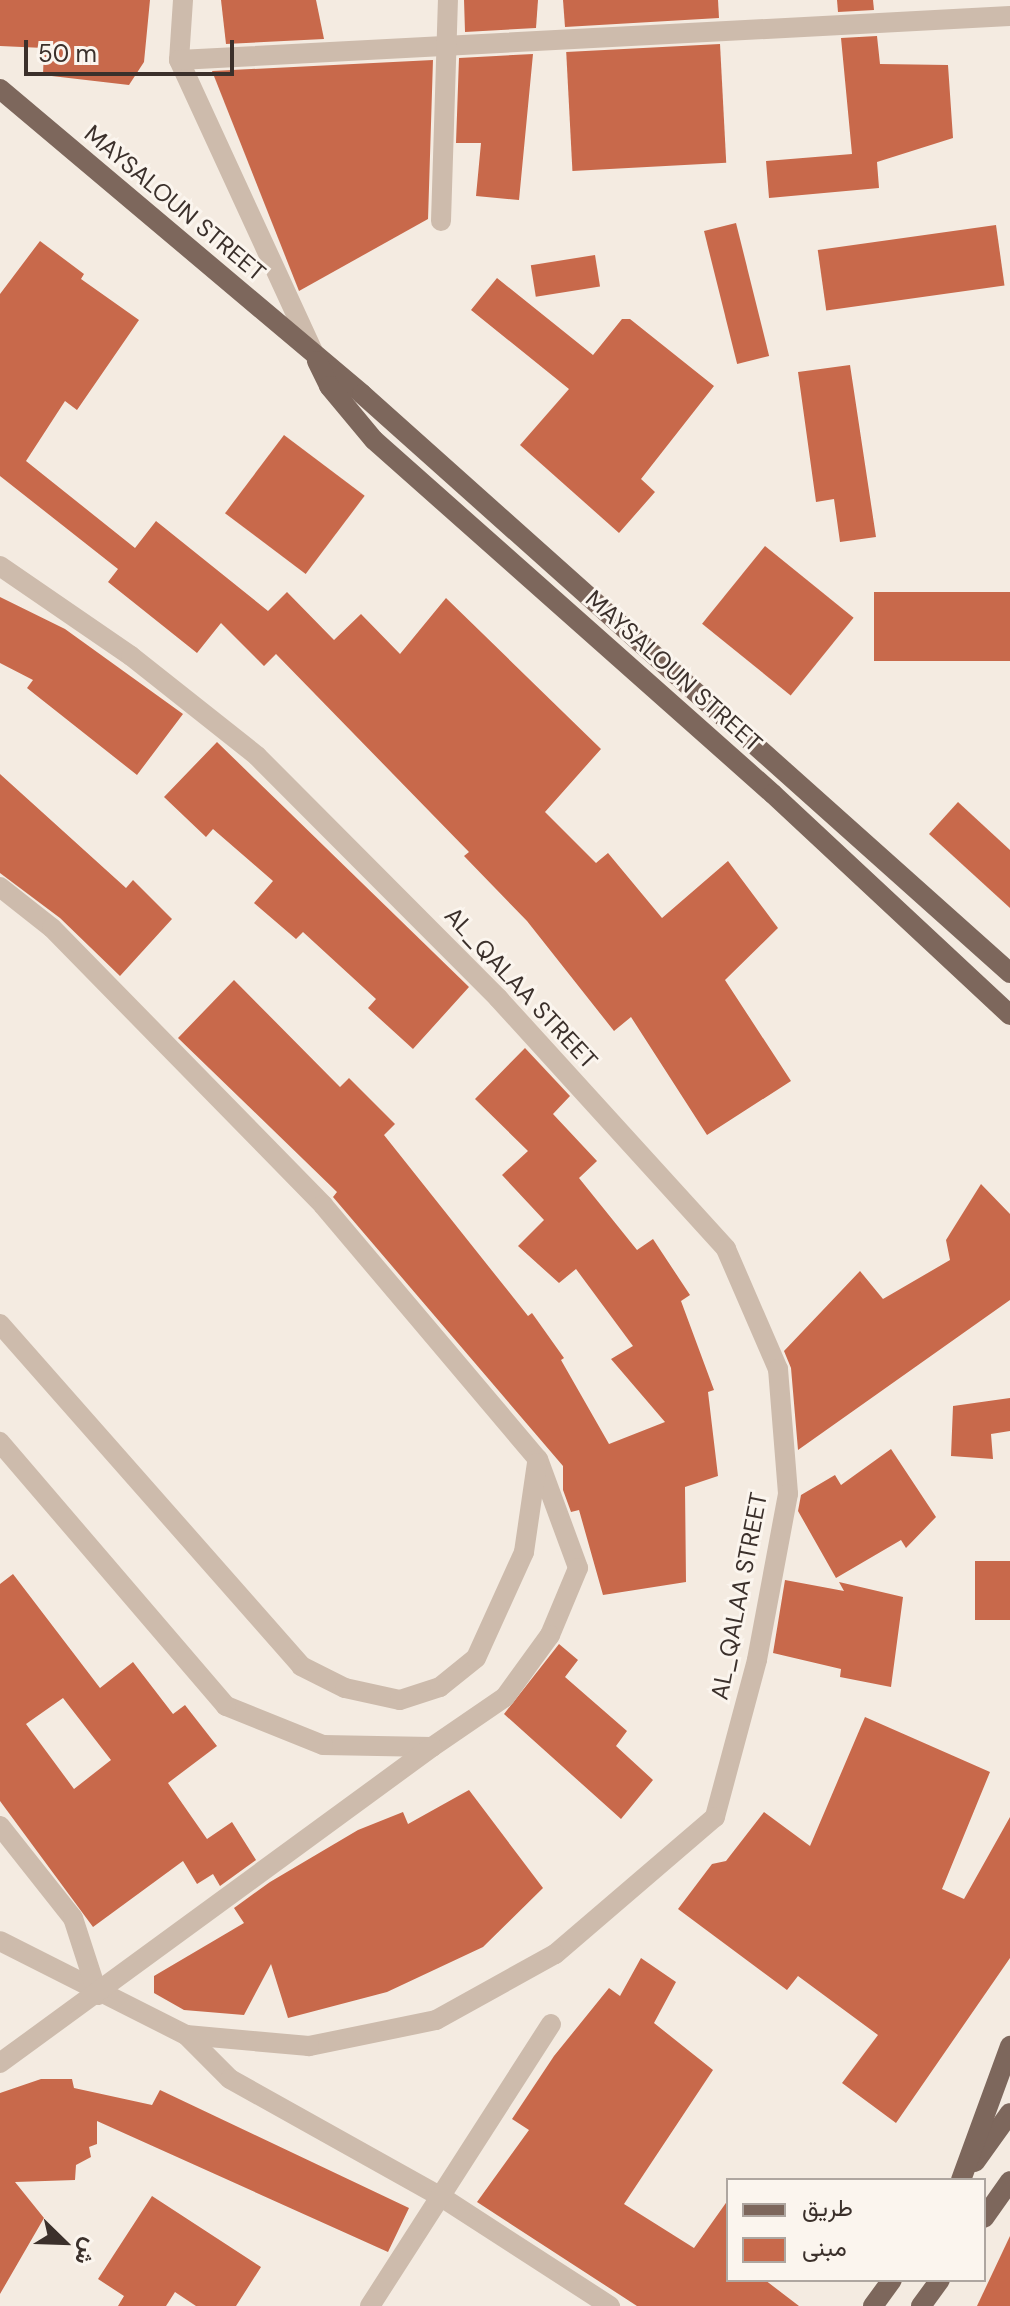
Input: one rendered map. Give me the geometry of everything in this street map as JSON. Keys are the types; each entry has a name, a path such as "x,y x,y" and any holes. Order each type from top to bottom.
{"main road":[{"name":"MAYSALOUN STREET","path":"0,89 316,358 1008,970"},
{"name":"MAYSALOUN STREET","path":"316,358 329,386 374,440 773,794 1010,1015"},
{"path":"963,2178 1010,2046"},
{"path":"963,2178 1010,2113"},
{"path":"986,2215 1010,2181"},
{"path":"873,2306 891,2282"},
{"path":"921,2306 939,2282"}],"street":[{"path":"183,0 179,60 316,358"},
{"path":"441,221 448,0"},
{"path":"179,60 1010,16"},
{"name":"AL_QALAA STREET","path":"0,566 131,656 257,756 498,998 726,1249 778,1369 788,1494 757,1660 715,1817 555,1954 436,2020 309,2046 186,2035 98,1995 0,1941"},
{"path":"0,887 52,928 323,1205 538,1459 578,1568 550,1635 505,1697 432,1747 98,1995 0,2063"},
{"path":"0,1324 301,1666 345,1688 400,1700 440,1687 476,1658 524,1552 538,1459"},
{"path":"0,1442 226,1706 323,1745 432,1747"},
{"path":"0,1826 73,1918 98,1995"},
{"path":"370,2306 443,2198 551,2024"},
{"path":"186,2035 230,2079 443,2198 610,2306"}],"building":[{"path":"0,0 150,0 144,62 129,85 43,75 44,48 0,46"},
{"path":"221,0 316,0 324,39 226,44"},
{"path":"464,0 538,0 536,28 465,32"},
{"path":"563,0 718,0 719,18 565,27"},
{"path":"837,0 873,0 874,10 838,12"},
{"path":"877,36 880,64 948,65 953,138 877,162 879,188 769,198 766,161 852,154 841,38"},
{"path":"720,44 726,163 572,171 566,52"},
{"path":"533,54 519,200 476,196 481,143 456,143 459,58"},
{"path":"433,60 428,219 299,291 212,71"},
{"path":"736,223 769,356 737,364 704,231"},
{"path":"996,225 1004,285 826,310 818,250"},
{"path":"40,241 84,274 81,279 139,320 77,410 65,401 26,461 135,548 156,521 268,611 287,592 334,640 361,614 400,654 446,598 601,749 545,812 596,863 608,853 662,918 728,861 778,928 725,980 791,1081 707,1135 631,1017 614,1031 527,921 464,856 469,852 276,654 264,666 221,623 197,653 108,582 118,569 0,476 0,294"},
{"path":"595,255 600,287 536,297 531,265"},
{"path":"497,278 593,355 622,319 630,319 714,386 641,479 655,492 619,533 520,445 569,389 471,310"},
{"path":"850,365 876,537 840,542 834,499 816,502 798,372"},
{"path":"284,435 365,496 306,574 225,513"},
{"path":"765,546 854,618 791,695 702,624"},
{"path":"874,592 1010,592 1010,661 874,661"},
{"path":"0,597 65,629 183,714 137,775 27,688 33,680 0,663"},
{"path":"217,742 469,987 413,1049 368,1008 376,999 303,932 296,939 254,903 273,881 213,829 206,837 164,797"},
{"path":"0,774 126,888 133,880 172,919 120,976 60,918 0,873"},
{"path":"958,802 1010,850 1010,908 929,834"},
{"path":"234,980 340,1087 349,1078 395,1124 384,1135 528,1316 532,1313 564,1358 561,1360 609,1444 665,1422 611,1359 633,1346 576,1269 559,1283 518,1246 544,1220 502,1175 528,1151 475,1099 525,1048 570,1096 553,1114 597,1161 579,1178 637,1250 653,1239 690,1295 681,1301 714,1390 708,1392 718,1476 685,1487 686,1582 603,1595 579,1510 571,1512 563,1490 563,1466 333,1197 337,1192 178,1038"},
{"path":"981,1184 1010,1214 1010,1300 798,1450 791,1368 784,1351 860,1271 883,1299 950,1260 946,1240"},
{"path":"1010,1398 1010,1431 991,1434 993,1459 951,1456 953,1406"},
{"path":"891,1449 936,1517 906,1548 901,1540 836,1578 798,1511 801,1495 835,1475 841,1485"},
{"path":"975,1561 1010,1561 1010,1620 975,1620"},
{"path":"13,1574 100,1688 133,1662 173,1714 185,1705 217,1746 168,1783 207,1839 232,1822 256,1860 220,1886 213,1874 197,1884 183,1861 93,1927 0,1801 0,1584","holes":["63,1698 111,1760 74,1789 26,1724"]},
{"path":"785,1580 844,1591 839,1582 903,1597 891,1687 840,1677 841,1669 773,1653"},
{"path":"559,1644 578,1660 565,1677 627,1731 616,1746 653,1780 621,1819 504,1714"},
{"path":"865,1717 990,1772 942,1889 964,1899 1010,1817 1010,1958 896,2123 842,2083 878,2035 798,1976 787,1990 678,1909 712,1864 726,1861 764,1812 810,1846"},
{"path":"469,1790 543,1888 483,1947 387,1992 288,2018 271,1964 244,2015 184,2010 154,1993 154,1976 244,1923 234,1908 270,1882 358,1830 403,1812 408,1824"},
{"path":"641,1958 676,1982 654,2023 713,2070 624,2204 694,2248 726,2203 726,2282 768,2282 799,2306 637,2306 477,2202 529,2130 512,2119 554,2056 609,1988 620,1996"},
{"path":"41,2079 72,2079 74,2088 152,2105 160,2090 409,2208 388,2252 97,2121 97,2144 89,2147 91,2157 76,2165 75,2180 15,2182 44,2218 0,2294 0,2093"},
{"path":"152,2196 261,2267 236,2306 196,2306 175,2292 166,2306 118,2306 124,2296 98,2279"},
{"path":"1010,2236 1010,2306 977,2306"}]}
